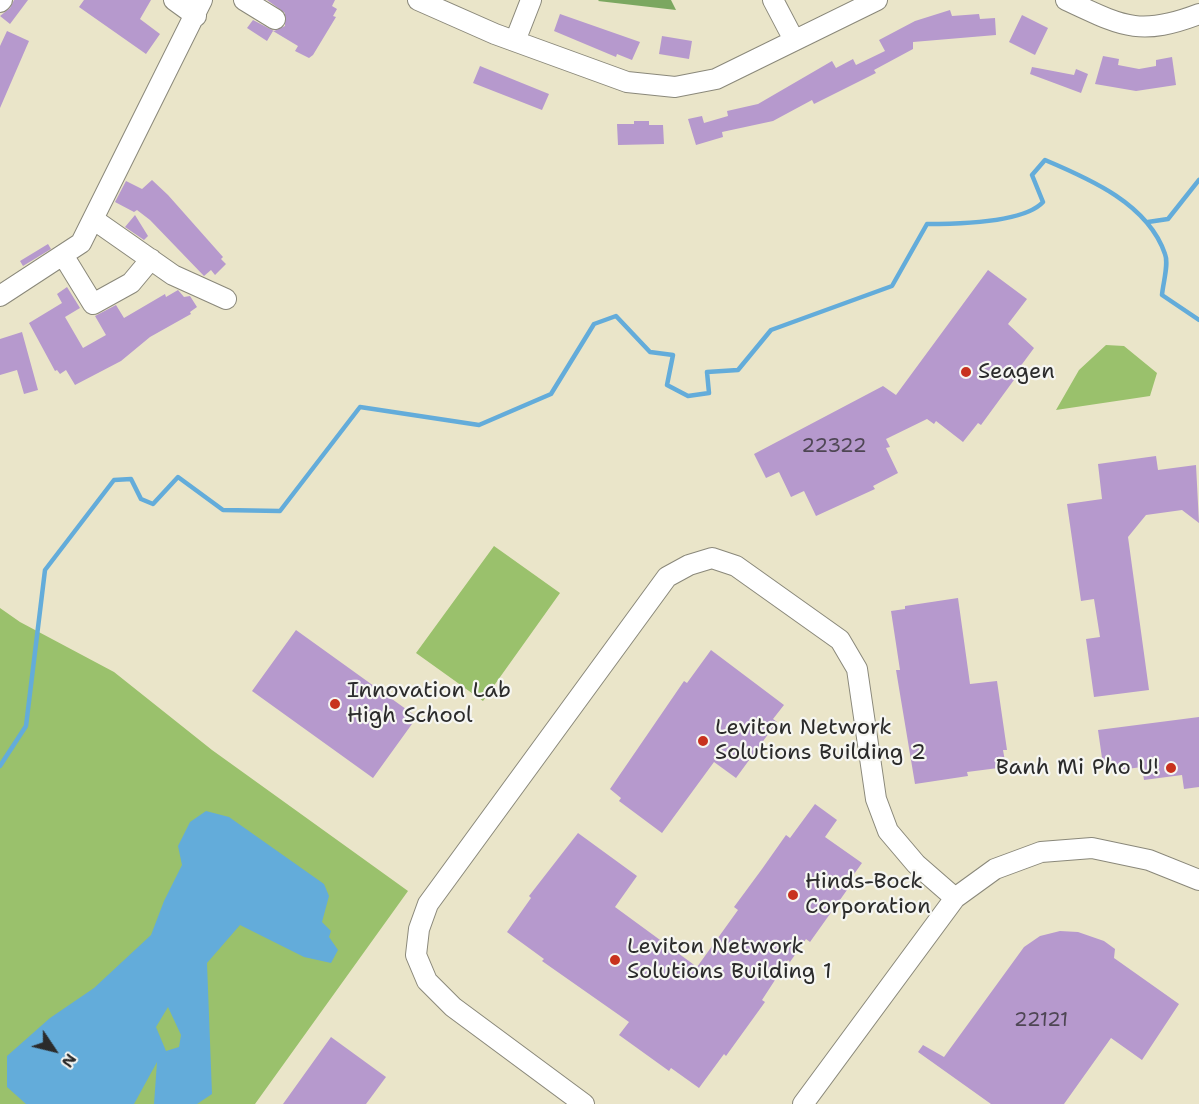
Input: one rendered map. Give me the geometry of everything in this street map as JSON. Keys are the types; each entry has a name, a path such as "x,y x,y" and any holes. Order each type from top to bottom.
{"street":[{"path":"0,296 81,243 199,8 174,0"},
{"path":"244,0 275,19"},
{"path":"418,0 515,40 627,82 675,87 716,79 878,0"},
{"path":"515,40 531,0"},
{"path":"773,0 794,40"},
{"path":"1066,0 1119,25 1151,28 1199,14"},
{"path":"93,219 173,275 226,299"},
{"path":"63,255 93,304 131,283 151,259"},
{"path":"584,1104 453,1007 427,981 416,955 419,929 428,904 667,577 689,564 712,558 736,566 840,640 857,669 876,799 888,831 916,864 955,898"},
{"path":"803,1104 955,898 995,869 1041,852 1092,848 1149,860 1199,880"}],"green space":[{"path":"599,0 671,0 676,10 598,1"},
{"path":"1106,345 1124,346 1157,373 1150,396 1056,410 1079,370"},
{"path":"494,546 560,593 483,701 416,653"},
{"path":"0,608 20,622 114,672 212,750 408,891 255,1104 0,1104"}],"water":[{"path":"206,811 229,817 324,884 329,896 322,922 331,931 329,937 338,950 331,963 304,957 240,925 207,963 212,1094 197,1104 154,1104 157,1062 134,1104 26,1104 7,1087 7,1056 50,1018 94,988 151,935 164,901 182,865 178,846 190,822","holes":["168,1007 181,1035 179,1047 166,1051 156,1027"]}],"building":[{"path":"14,0 28,0 10,24 0,16 10,8"},
{"path":"84,0 151,0 140,19 160,34 146,54 79,7"},
{"path":"267,0 335,0 332,6 337,9 333,16 336,17 313,55 309,58 295,51 298,46 273,31 267,41 247,28 253,20 274,31 285,26 285,13"},
{"path":"950,10 952,16 979,14 980,19 995,18 996,35 913,42 913,49 874,70 876,73 814,104 812,100 773,121 722,132 723,137 696,145 688,119 702,116 704,123 728,116 727,111 758,104 832,61 836,68 853,59 856,65 885,51 879,40 915,21"},
{"path":"560,14 640,42 632,60 617,54 616,57 554,31"},
{"path":"1022,15 1048,28 1035,55 1009,42"},
{"path":"7,31 29,41 0,108 0,46"},
{"path":"662,36 692,41 689,59 659,54"},
{"path":"1103,56 1119,59 1118,65 1139,69 1156,66 1156,60 1172,57 1176,85 1136,91 1095,84"},
{"path":"480,66 549,94 542,110 473,83"},
{"path":"1032,67 1074,75 1076,69 1088,74 1081,93 1030,74"},
{"path":"634,121 649,121 649,125 663,125 664,144 618,145 617,124 634,124"},
{"path":"152,180 223,257 221,259 226,264 215,275 211,270 204,276 150,220 137,210 134,212 115,202 126,181 142,189"},
{"path":"135,215 148,236 144,240 125,227"},
{"path":"48,244 51,249 23,266 20,261"},
{"path":"988,270 1027,299 1008,324 1034,348 1020,367 1022,369 981,425 978,423 963,442 936,421 934,424 927,419 886,439 890,447 886,448 898,473 873,486 875,489 816,516 804,491 791,497 779,472 766,478 754,454 883,386 896,395"},
{"path":"67,287 80,308 65,317 83,348 106,335 95,316 116,305 124,318 165,294 166,297 178,290 184,297 190,296 197,307 190,312 191,314 150,337 121,361 75,385 66,370 60,374 57,370 55,371 29,323 62,303 57,294"},
{"path":"22,332 38,390 24,394 17,370 0,375 0,339"},
{"path":"1156,456 1158,470 1196,465 1199,523 1182,510 1146,515 1128,537 1149,690 1094,697 1086,639 1100,637 1094,599 1081,601 1067,504 1102,499 1098,464"},
{"path":"958,598 970,684 997,681 1007,750 1003,750 1006,767 967,772 968,776 915,784 896,670 900,670 891,611 905,609 905,606"},
{"name":"Innovation Lab High School","path":"296,630 417,717 373,778 252,691"},
{"name":"Leviton Network Solutions Building 2","path":"711,650 784,705 773,719 777,722 736,778 714,762 662,833 619,801 621,798 610,789 684,681 687,683"},
{"path":"1199,717 1199,787 1184,789 1182,775 1144,780 1142,767 1104,772 1098,730"},
{"name":"Leviton Network Solutions Building 1","path":"815,804 837,820 825,837 862,863 849,881 852,883 810,942 806,939 790,962 788,960 762,1000 765,1002 726,1056 724,1054 699,1088 671,1068 669,1071 619,1035 629,1022 542,961 544,959 507,932 531,898 529,896 578,833 637,876 615,907 697,967 738,910 734,907 786,835 790,838"},
{"path":"1060,931 1078,932 1104,941 1115,949 1114,958 1179,1004 1142,1060 1111,1038 1064,1104 991,1104 918,1052 923,1045 944,1057 1024,947 1040,936"},
{"path":"331,1037 386,1077 366,1104 283,1104"}],"waterway":[{"path":"0,766 26,726 45,570 114,480 131,479 141,499 153,504 178,477 223,510 280,511 360,407 479,425 551,394 594,324 616,316 650,352 673,355 667,385 688,396 709,393 707,372 738,370 771,330 892,286 927,224 988,221 1034,209 1043,202 1032,175 1045,160 1116,195 1145,221 1157,236 1166,258 1162,295 1199,320"},
{"path":"1148,222 1168,219 1199,180"}],"place":[{"name":"Seagen","path":"966,372"},
{"name":"Innovation Lab High School","path":"335,704"},
{"name":"Leviton Network Solutions Building 2","path":"703,741"},
{"name":"Banh Mi Pho U!","path":"1171,768"},
{"name":"Hinds-Bock Corporation","path":"793,895"},
{"name":"Leviton Network Solutions Building 1","path":"615,960"}]}
